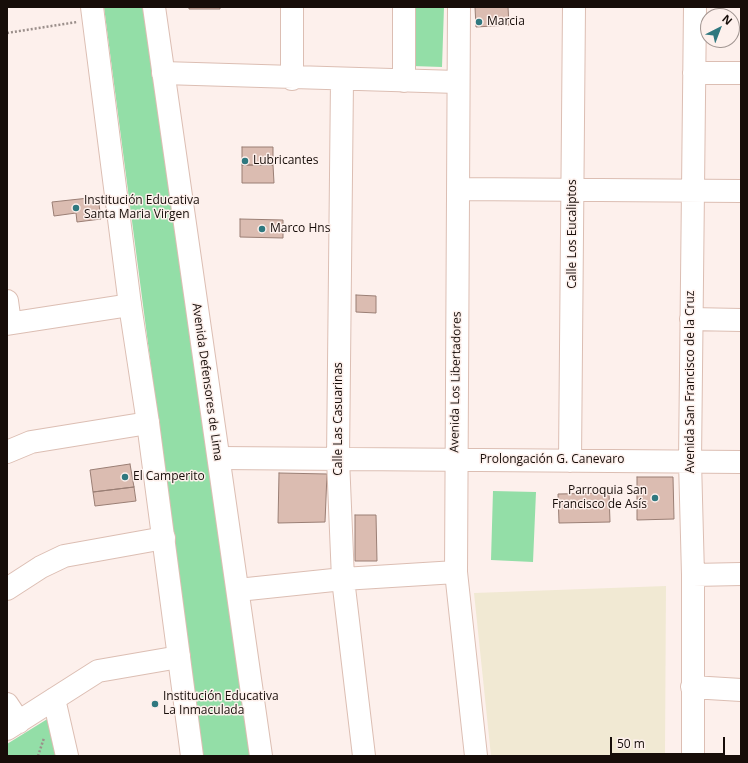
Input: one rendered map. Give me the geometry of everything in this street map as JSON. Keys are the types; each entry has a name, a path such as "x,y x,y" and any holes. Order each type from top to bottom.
{"street":[{"name":"Avenida Defensores de Lima","path":"154,7 261,756"},
{"path":"292,7 292,78"},
{"path":"404,7 404,81"},
{"name":"Avenida Los Libertadores","path":"459,7 457,82 459,189 455,460 456,572 476,756"},
{"name":"Calle Los Eucaliptos","path":"570,460 574,7"},
{"name":"Avenida San Francisco de la Cruz","path":"693,756 693,575 690,461 695,7"},
{"path":"92,13 130,305 164,538 192,756"},
{"path":"694,73 741,72"},
{"path":"163,74 457,82"},
{"name":"Calle Las Casuarinas","path":"342,80 338,459 343,579 364,756"},
{"path":"459,189 741,191"},
{"path":"7,301 9,324 130,305"},
{"path":"691,319 741,320"},
{"path":"7,452 31,442 148,423"},
{"name":"Prolongación G. Canevaro","path":"219,458 741,462"},
{"path":"7,589 41,567 64,556 164,538"},
{"path":"238,590 343,579 456,572"},
{"path":"693,575 741,574"},
{"path":"7,704 13,726 98,672 179,657"},
{"path":"692,688 741,690"},
{"path":"54,699 68,756"}],"path":[{"path":"7,33 92,13"}],"shaded area":[{"path":"666,586 665,756 491,756 474,593"}],"green space":[{"path":"104,7 146,7 254,756 202,756"},
{"path":"414,7 444,7 442,67 412,66"},
{"path":"493,491 536,492 533,562 491,560"},
{"path":"49,718 60,756 7,756 7,744"}],"building":[{"path":"189,7 220,7 220,9 189,9"},
{"path":"475,7 508,7 509,25 476,27"},
{"path":"242,147 273,147 273,165 242,165"},
{"path":"242,165 273,165 274,183 242,183"},
{"name":"Institución Educativa Santa Maria Virgen","path":"98,197 101,219 77,222 76,213 54,216 52,202"},
{"name":"Marco Hns","path":"240,219 283,220 283,238 240,237"},
{"path":"356,295 376,296 376,313 356,312"},
{"path":"130,464 134,487 93,492 90,470"},
{"path":"279,473 327,474 325,522 278,523"},
{"name":"Parroquia San Francisco de Asís","path":"637,477 673,477 674,519 637,520"},
{"path":"134,487 136,501 95,506 93,492"},
{"path":"609,493 610,522 559,523 558,494"},
{"path":"355,515 376,515 377,561 355,561"}],"place":[{"name":"Marcia","path":"479,22"},
{"name":"Lubricantes","path":"245,161"},
{"name":"Institución Educativa Santa Maria Virgen","path":"76,208"},
{"name":"Marco Hns","path":"262,229"},
{"name":"El Camperito","path":"125,477"},
{"name":"Parroquia San Francisco de Asís","path":"655,498"},
{"name":"Institución Educativa La Inmaculada","path":"155,704"}]}
